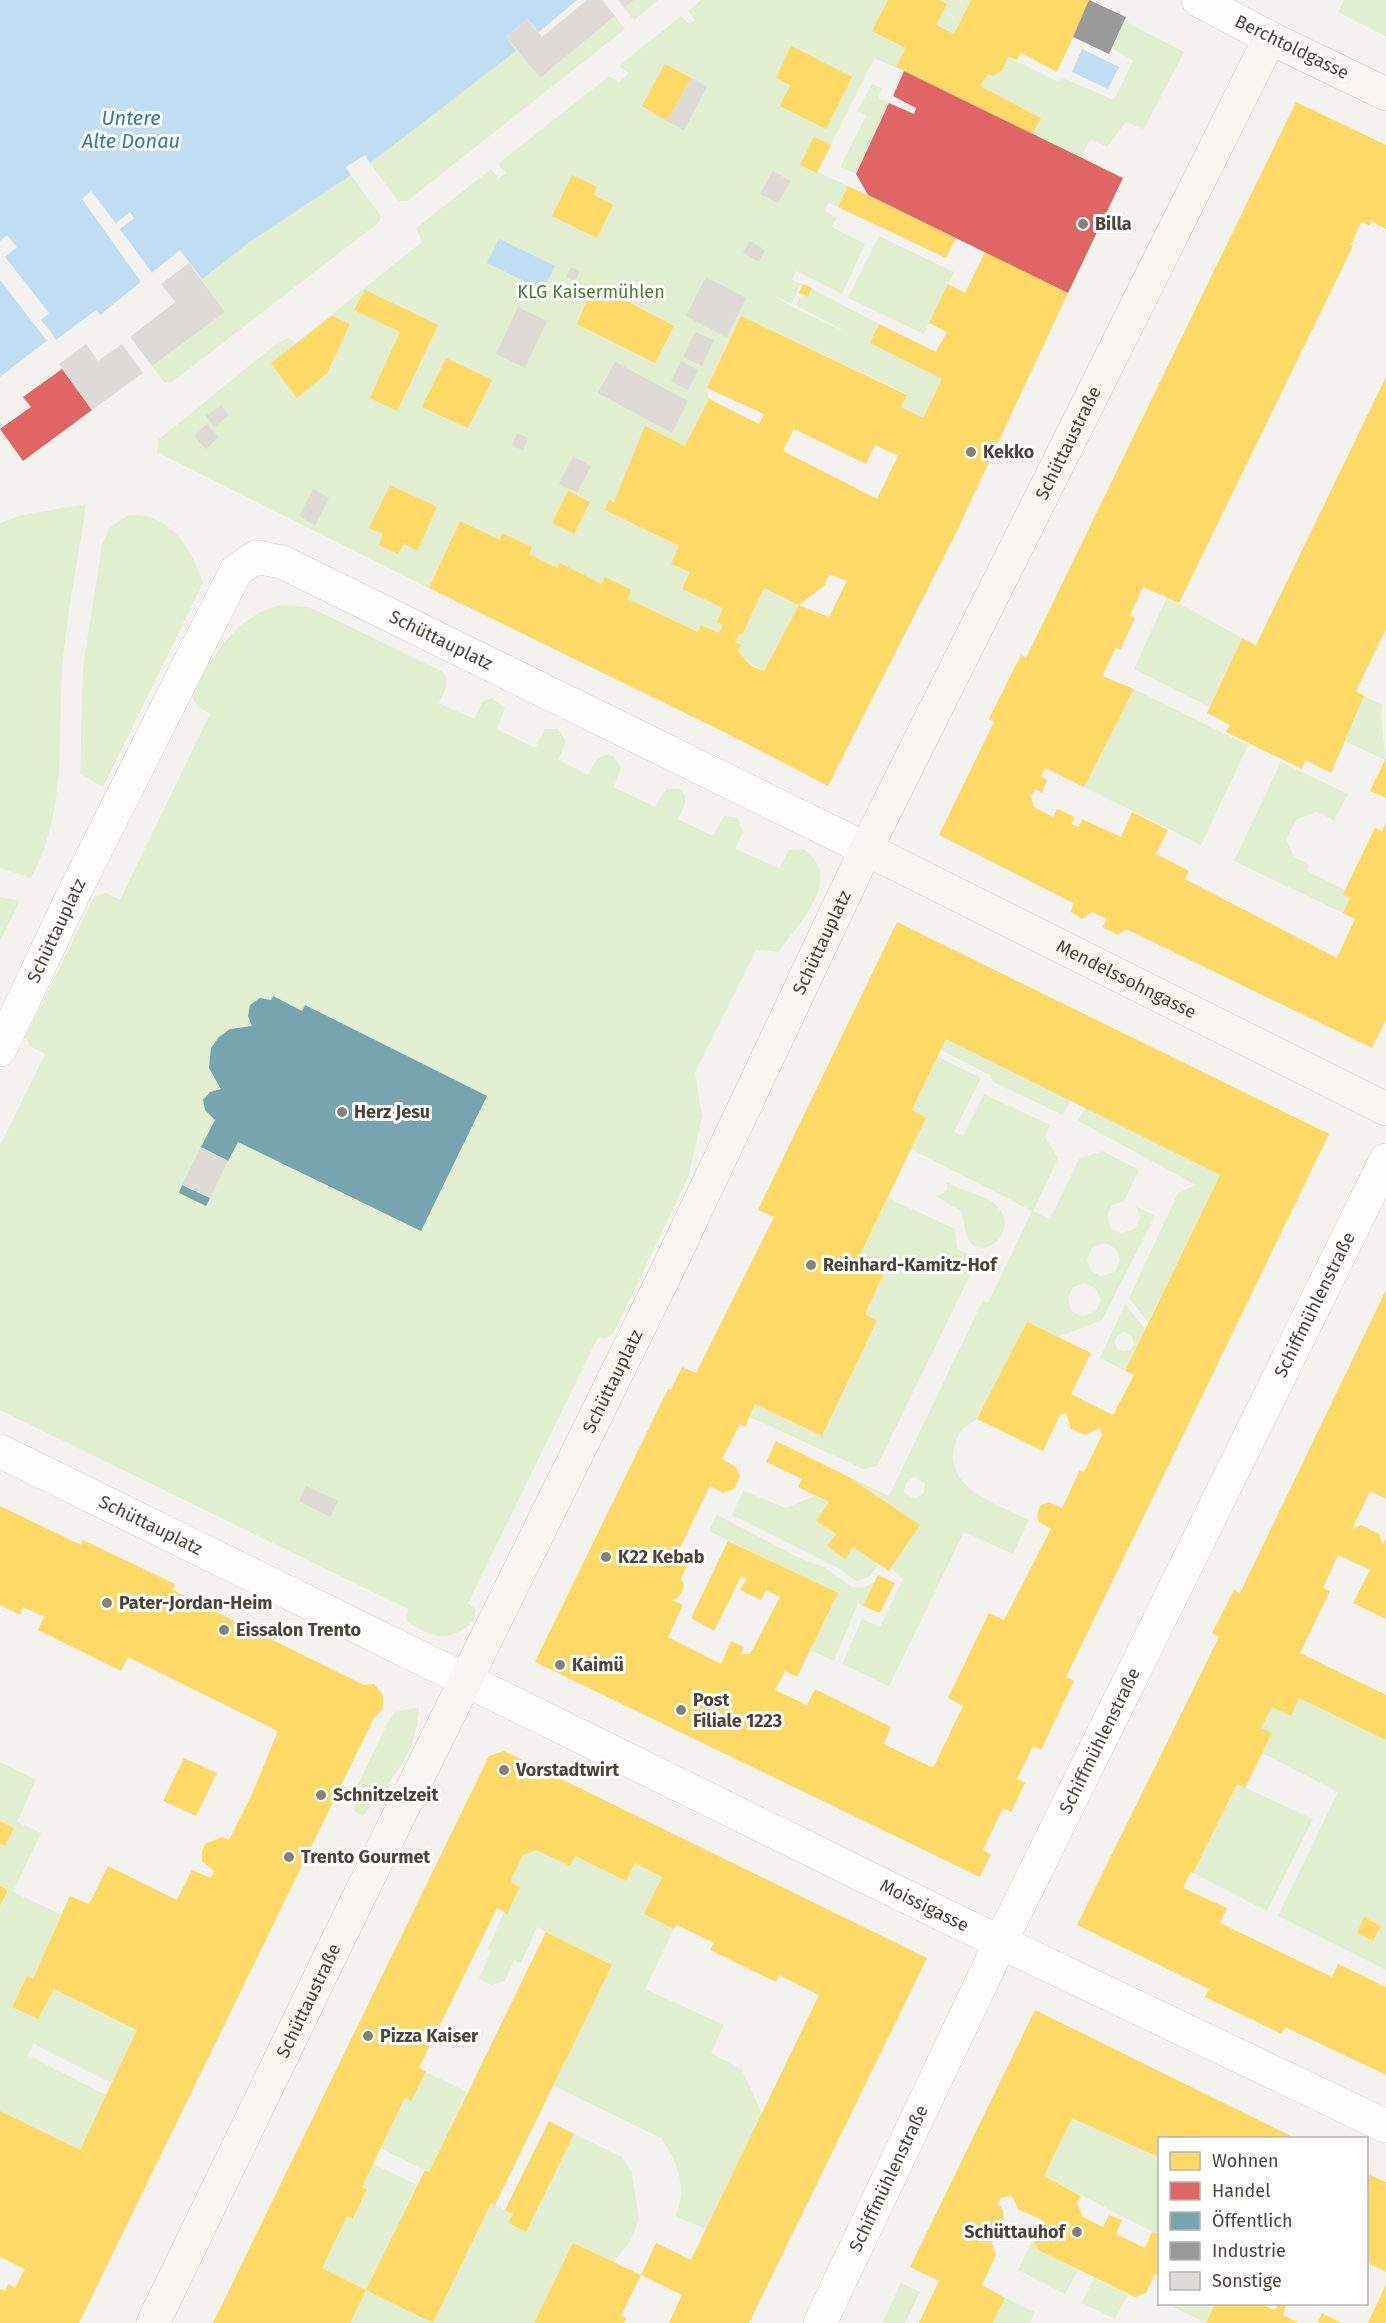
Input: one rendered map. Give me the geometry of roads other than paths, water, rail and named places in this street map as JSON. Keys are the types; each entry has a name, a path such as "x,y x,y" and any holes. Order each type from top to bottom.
{"street":[{"name":"Berchtoldgasse","path":"1198,0 1386,94"},
{"name":"Schüttaustraße","path":"866,849 1270,38"},
{"name":"Schüttauplatz","path":"0,1050 75,891 236,571 256,557 282,561 866,849 669,1267 467,1679 0,1450"},
{"name":"Mendelssohngasse","path":"866,849 1386,1109"},
{"name":"Schiffmühlenstraße","path":"820,2323 1000,1942 1386,1160"},
{"name":"Schüttaustraße","path":"153,2323 467,1679"},
{"name":"Moissigasse","path":"467,1679 1000,1942 1386,2126"}],"water":[{"name":"Untere Alte Donau","path":"0,0 577,0 539,32 527,19 506,37 516,51 370,163 365,155 346,167 351,175 248,243 202,279 180,250 100,315 96,310 56,340 53,336 0,377"},
{"path":"1082,49 1119,67 1108,89 1072,72"},
{"path":"499,239 555,266 543,290 487,263"}],"place":[{"name":"Billa","path":"1083,224"},
{"name":"Kekko","path":"971,452"},
{"name":"Herz Jesu","path":"342,1112"},
{"name":"Reinhard-Kamitz-Hof","path":"811,1265"},
{"name":"K22 Kebab","path":"606,1557"},
{"name":"Pater-Jordan-Heim","path":"107,1603"},
{"name":"Eissalon Trento","path":"224,1630"},
{"name":"Kaimü","path":"560,1665"},
{"name":"Post Filiale 1223","path":"681,1710"},
{"name":"Vorstadtwirt","path":"504,1770"},
{"name":"Schnitzelzeit","path":"321,1795"},
{"name":"Trento Gourmet","path":"289,1857"},
{"name":"Pizza Kaiser","path":"368,2036"},
{"name":"Schüttauhof","path":"1077,2232"}],"park label":[{"name":"KLG Kaisermühlen","path":"591,292"}]}
